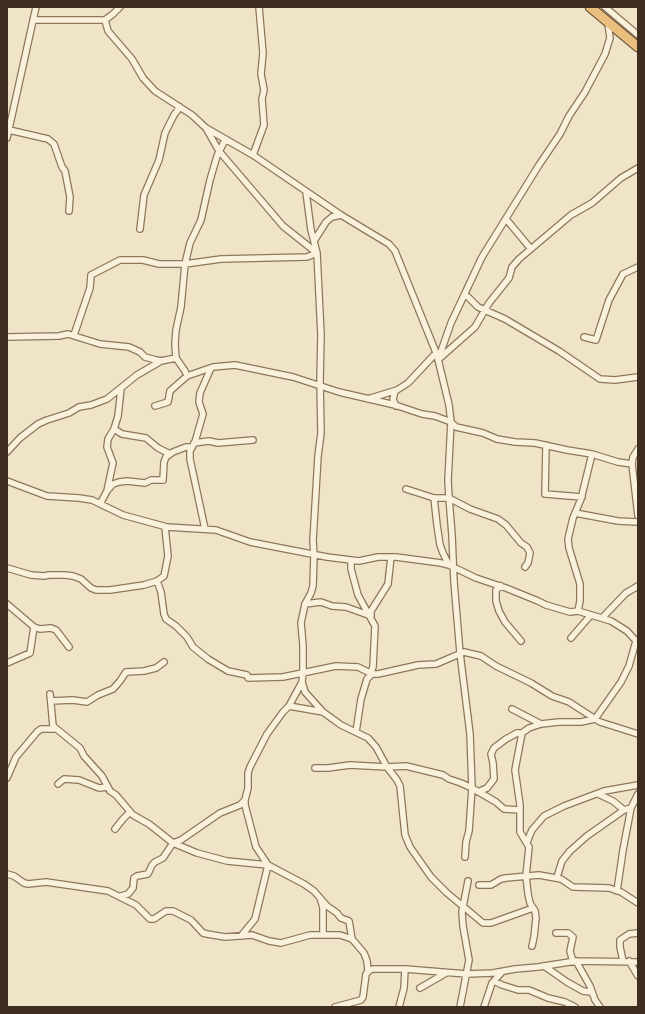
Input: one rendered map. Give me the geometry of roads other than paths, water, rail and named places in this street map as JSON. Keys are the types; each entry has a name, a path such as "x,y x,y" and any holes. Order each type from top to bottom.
{"highway":[{"path":"595,8 607,21 638,47"}],"street":[{"path":"7,138 36,7"},
{"path":"33,20 105,20 120,7"},
{"path":"253,155 264,125 262,98 264,90 261,74 263,53 259,7"},
{"path":"605,7 638,35"},
{"path":"105,20 108,31 132,59 143,78 156,91 192,115 206,128 253,155 306,192 379,238 392,247 397,255 436,353 449,404 451,422 448,480 452,566 460,653 470,734 472,788 469,831 466,842 466,857"},
{"path":"438,360 451,323 482,257 560,134 605,54 610,38 607,21"},
{"path":"140,229 144,196 158,160 165,133 180,107"},
{"path":"206,128 219,151 283,226 317,253"},
{"path":"9,130 48,139 54,144 65,171 70,197 69,211"},
{"path":"187,376 176,358 175,336 181,307 185,264 190,243 201,220 210,180 219,151 225,140"},
{"path":"438,360 453,345 469,333 479,321 484,310 509,278 512,267 515,263 571,215 592,203 621,178 638,168"},
{"path":"241,936 255,919 268,865 256,847 245,800 250,767 267,734 283,712 290,706 302,682 303,645 301,623 305,604 313,586 313,541 318,456 321,433 321,335 317,253 309,220 306,192"},
{"path":"314,241 326,222 332,217 341,215"},
{"path":"506,219 531,249"},
{"path":"74,336 90,288 91,275 120,260 143,260 159,264 185,264 221,259 307,257 317,253"},
{"path":"584,336 596,340 609,300 623,274 638,267"},
{"path":"465,294 478,307 505,319 559,351 600,379 615,380 638,377"},
{"path":"7,337 59,336 68,334 100,344 129,347 140,352 146,357 161,361"},
{"path":"367,399 395,391 408,383 436,353"},
{"path":"7,452 20,438 38,424 69,413 79,407 91,405 107,399 137,375 161,361 176,358"},
{"path":"155,406 168,402 170,391 187,376 211,368 235,365 293,377 320,386 434,416 451,422 456,427 484,433 497,439 515,442 535,442 632,464"},
{"path":"205,529 190,459 203,414 199,402 200,393 211,368"},
{"path":"107,491 113,463 107,446 108,439 114,429 118,416 121,389"},
{"path":"395,391 393,399 396,406"},
{"path":"114,429 122,434 146,438 158,448 170,454"},
{"path":"100,504 107,491 113,484 127,481 145,483 151,480 163,480 164,462 166,457 186,447 209,441 218,443 253,440"},
{"path":"546,445 545,494 582,497"},
{"path":"638,449 633,457 632,464 638,516"},
{"path":"578,611 580,601 580,584 569,548 568,539 575,513 582,497 592,454"},
{"path":"7,481 47,496 92,500 123,515 166,527 205,529 224,532 250,542 351,560 391,557 441,563 452,566 476,578 538,600 546,605 570,612 578,611 590,616 602,618 627,631 637,642 629,666 621,682 595,719 581,722 541,724 529,728 522,733 512,735 494,748 491,754 494,779 487,788 478,792"},
{"path":"406,488 434,498 449,498 470,510 498,519 506,525 521,543 527,547 530,553 528,563 525,567"},
{"path":"434,498 440,545 443,553 452,566"},
{"path":"575,513 618,521 638,522"},
{"path":"7,568 31,575 73,576 80,579 91,588 102,590 134,587 157,581 164,576 168,556 166,527"},
{"path":"371,616 371,611 388,584 391,557"},
{"path":"351,560 351,569 358,595 371,616 375,626 373,667 367,679 361,699 356,732"},
{"path":"157,581 161,592 164,618 182,632 193,647 214,664 228,671 247,675 248,678 292,676 336,666 358,667 371,673 378,674 418,665 436,664 464,652 481,656 496,666 531,683 552,696 569,702 595,719 638,734"},
{"path":"501,586 496,590 496,601 499,611 505,622 520,641"},
{"path":"602,618 626,593 638,586"},
{"path":"305,604 321,602 332,606 346,606 371,616"},
{"path":"7,604 34,627 40,629 51,628 56,630 70,647"},
{"path":"571,638 590,616"},
{"path":"7,663 30,653 34,627"},
{"path":"164,662 156,668 144,671 126,672 113,689 98,695 87,702 50,697 52,724 55,729 80,748 84,756 102,776 108,787 130,812 173,843 198,853 227,861 268,865 304,884 314,891 321,900 341,918 349,921 352,939"},
{"path":"302,682 305,692 323,712 341,725 368,738 376,747 400,786 405,835 410,847 431,877 462,907 480,921 487,924 533,908"},
{"path":"290,706 323,712"},
{"path":"512,710 541,724"},
{"path":"7,778 16,757 37,732 41,729 55,729"},
{"path":"522,733 515,766 520,810 520,832 527,843"},
{"path":"315,768 350,765 406,766 443,775 472,788 496,802 504,809 520,810"},
{"path":"58,784 64,779 79,780 99,788 108,787"},
{"path":"532,946 536,918 528,894 526,876 528,856 527,843 532,830 544,816 564,806 609,790 638,785"},
{"path":"598,794 613,801 624,810"},
{"path":"617,891 631,808 638,794"},
{"path":"120,896 128,894 133,888 134,878 149,873 152,865 163,858 173,843 181,840 216,816 240,805 245,800"},
{"path":"557,877 564,857 587,836 624,810 631,808"},
{"path":"115,829 123,818 130,812"},
{"path":"7,869 14,876 28,884 46,882 99,889 120,896 136,905 150,919 166,911 170,911 191,920 204,933 225,937 256,935 269,941 281,943 310,935 322,934 340,935 352,939 364,953 367,961 368,971 363,997 360,1000 335,1007"},
{"path":"7,874 14,876"},
{"path":"479,885 491,885 501,879 540,875 557,877 573,887 602,887 617,891 638,903"},
{"path":"460,1007 469,960 463,926 462,907 468,881"},
{"path":"321,900 323,908 322,934"},
{"path":"556,933 568,933 573,937 570,951 574,962 590,986 591,992 600,1007"},
{"path":"638,933 629,934 620,940 620,947 626,961 638,976"},
{"path":"368,971 384,968 467,974 502,972 574,962 638,962"},
{"path":"544,966 583,991 591,992"},
{"path":"399,1007 404,988 405,969"},
{"path":"484,1007 490,988 502,972"},
{"path":"420,988 446,973"},
{"path":"494,981 518,990 529,990 548,998 565,1002 575,1007"}]}
